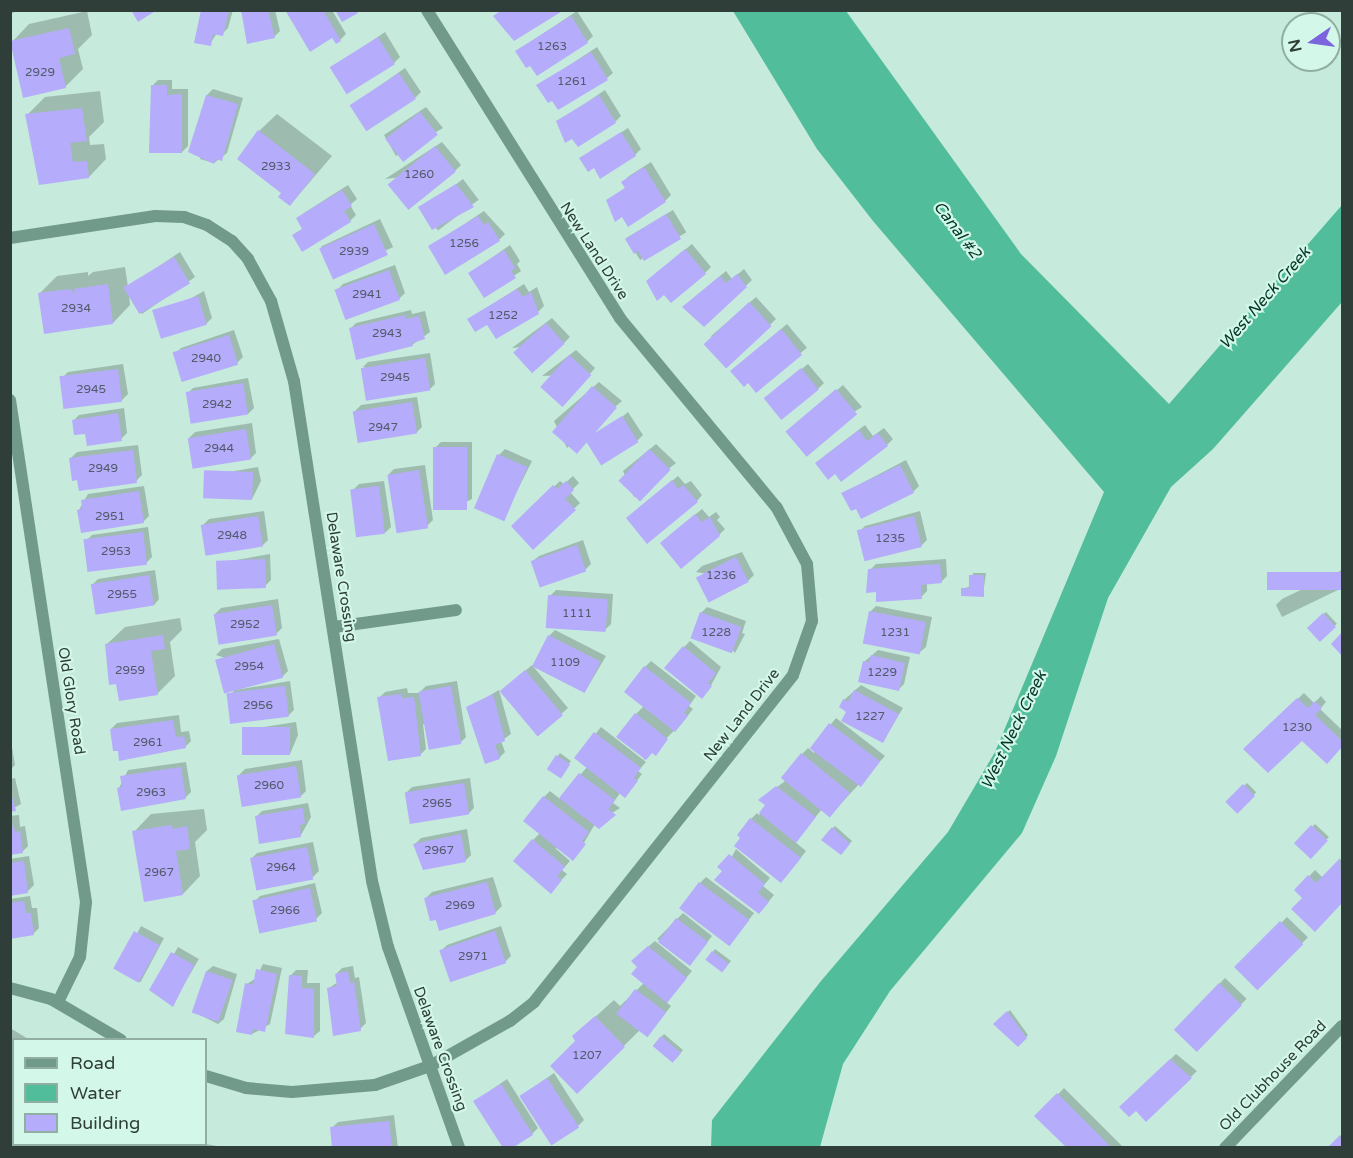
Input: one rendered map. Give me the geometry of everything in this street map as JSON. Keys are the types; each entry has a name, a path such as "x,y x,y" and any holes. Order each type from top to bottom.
{"street":[{"name":"New Land Drive","path":"207,1076 246,1088 329,1091 375,1085 430,1066 468,1048 534,1002 793,675 807,644 813,593 801,548 777,508 620,318 427,10"},
{"name":"Delaware Crossing","path":"10,238 155,216 184,217 207,225 232,241 248,259 270,301 286,344 334,627 372,881 388,947 459,1148"},
{"name":"Old Glory Road","path":"10,400 86,902 80,957 58,1002"},
{"path":"334,627 456,610"},
{"path":"10,988 58,1002 118,1038"},
{"name":"Old Clubhouse Road","path":"1225,1148 1340,1034"}],"water":[{"path":"733,11 846,11 1021,254 1169,404 1342,205 1342,302 1213,449 1171,487 1108,598 1056,756 1022,833 890,991 843,1064 820,1147 711,1147 712,1120 821,981 948,832 995,752 1104,492 873,221 817,149"}],"building":[{"path":"131,10 157,10 138,22"},
{"path":"201,10 229,10 223,36 213,34 211,46 194,43"},
{"path":"241,10 268,10 275,38 247,44"},
{"path":"285,10 323,10 341,41 336,44 332,38 310,52"},
{"path":"335,10 356,10 358,13 342,22"},
{"path":"502,10 564,10 514,41 493,16"},
{"path":"571,16 588,43 537,76 530,66 526,68 515,51"},
{"path":"69,28 75,54 59,58 66,88 23,98 10,41"},
{"path":"378,37 395,64 347,94 330,67"},
{"path":"591,52 608,80 558,110 552,101 548,103 536,85"},
{"path":"399,73 416,99 366,131 350,105"},
{"path":"151,85 167,85 167,95 182,94 182,153 149,153"},
{"path":"206,95 238,104 222,161 216,159 214,164 188,152"},
{"path":"599,95 616,123 578,147 572,139 565,143 556,121"},
{"path":"82,108 87,141 70,143 73,162 87,161 89,178 39,185 25,114"},
{"path":"420,112 438,135 403,162 385,139"},
{"path":"258,130 315,174 290,206 278,197 281,193 237,159"},
{"path":"621,132 636,156 600,179 594,168 588,172 579,158"},
{"path":"435,146 456,172 408,210 388,184"},
{"path":"644,167 666,202 628,227 622,217 615,222 606,200 625,188 621,182"},
{"path":"456,184 474,207 432,230 418,207"},
{"path":"342,190 352,206 344,211 351,222 302,252 292,235 302,229 296,218"},
{"path":"666,214 681,239 644,261 638,251 634,254 625,239"},
{"path":"478,216 484,225 488,222 500,241 445,275 428,246"},
{"path":"374,224 388,255 333,279 319,248"},
{"path":"685,249 706,274 671,303 664,295 657,301 646,281"},
{"path":"504,250 515,268 511,271 516,278 484,298 468,273"},
{"path":"174,257 190,284 139,314 123,287"},
{"path":"389,270 400,300 345,320 334,290"},
{"path":"737,274 747,287 704,327 682,307 720,276 726,283"},
{"path":"108,284 113,324 44,334 38,293 70,289 75,294 74,289"},
{"path":"517,289 523,297 531,292 539,314 496,339 487,325 475,332 467,319"},
{"path":"198,296 207,325 161,339 152,310"},
{"path":"749,302 772,326 726,368 704,344"},
{"path":"405,315 406,319 419,316 425,339 412,343 413,346 356,360 349,328"},
{"path":"546,323 565,344 532,373 513,352"},
{"path":"781,329 802,355 756,393 748,383 744,387 730,371"},
{"path":"229,335 238,365 182,382 173,352"},
{"path":"569,355 591,375 563,407 540,387"},
{"path":"425,358 430,391 366,401 361,368"},
{"path":"801,368 819,390 781,420 764,398"},
{"path":"118,369 122,402 63,409 59,376"},
{"path":"243,383 248,415 191,424 186,392"},
{"path":"592,386 617,408 577,454 552,432"},
{"path":"836,389 857,414 807,457 785,431"},
{"path":"412,402 417,434 358,443 353,411"},
{"path":"118,413 122,441 87,446 85,434 74,435 72,420"},
{"path":"622,416 638,442 601,466 585,439"},
{"path":"246,429 251,460 193,469 188,438"},
{"path":"859,430 867,441 878,433 888,446 841,482 835,474 828,480 815,463"},
{"path":"433,447 467,447 467,510 433,510"},
{"path":"649,449 671,470 640,501 618,481"},
{"path":"133,450 137,483 79,491 77,480 72,481 69,458"},
{"path":"497,454 527,467 504,521 474,508"},
{"path":"900,465 914,493 861,519 856,509 851,511 841,493"},
{"path":"204,470 253,472 252,500 203,498"},
{"path":"419,470 428,528 397,533 387,475"},
{"path":"672,480 678,489 683,485 698,502 647,544 626,518"},
{"path":"566,481 574,490 565,499 576,510 533,550 511,526 553,485 557,489"},
{"path":"379,486 385,534 356,537 350,490"},
{"path":"139,491 144,523 81,533 77,510 82,509 81,500"},
{"path":"695,514 702,522 710,517 720,536 681,569 660,543"},
{"path":"258,516 263,547 206,556 201,525"},
{"path":"914,516 922,547 864,561 857,530"},
{"path":"143,532 147,565 87,572 83,539"},
{"path":"577,545 586,571 540,587 531,561"},
{"path":"736,557 749,582 709,602 696,577"},
{"path":"265,559 266,588 217,590 216,561"},
{"path":"940,564 942,583 921,585 922,599 876,602 876,592 866,593 868,569"},
{"path":"1267,572 1342,572 1342,590 1267,590"},
{"path":"149,575 154,606 96,615 91,584"},
{"path":"969,575 984,575 984,597 961,596 961,588 969,588"},
{"path":"548,595 608,599 606,632 546,628"},
{"path":"272,605 277,636 219,645 214,614"},
{"path":"869,611 926,622 920,654 863,643"},
{"path":"700,612 741,627 732,653 690,638"},
{"path":"1323,613 1336,627 1320,642 1307,628"},
{"path":"1342,632 1342,656 1331,644"},
{"path":"163,635 165,649 151,651 158,695 119,701 116,684 109,685 105,644"},
{"path":"548,635 601,662 585,693 532,666"},
{"path":"274,644 283,678 224,694 215,660"},
{"path":"683,646 716,673 708,683 712,686 702,699 664,668"},
{"path":"871,655 905,663 899,691 858,682 863,661 869,662"},
{"path":"644,666 691,703 684,713 688,716 675,732 624,692"},
{"path":"525,670 563,715 538,736 500,691"},
{"path":"285,686 289,717 230,724 226,693"},
{"path":"451,686 461,744 429,750 419,692"},
{"path":"854,690 899,714 883,743 841,721 846,712 839,707 843,699 848,702"},
{"path":"401,694 402,698 414,697 421,756 388,761 377,697"},
{"path":"493,694 505,741 495,745 500,759 485,764 466,707"},
{"path":"1297,698 1308,708 1315,701 1322,708 1315,715 1342,741 1342,747 1327,764 1302,741 1268,773 1243,749"},
{"path":"635,713 668,739 656,756 652,753 646,760 616,737"},
{"path":"173,720 176,737 184,736 186,748 119,761 118,751 113,751 110,729"},
{"path":"829,723 880,762 861,787 810,749"},
{"path":"242,727 290,727 290,755 242,755"},
{"path":"594,732 641,768 634,778 638,781 625,798 574,758"},
{"path":"801,753 850,793 830,818 781,778"},
{"path":"556,755 570,764 561,779 547,769"},
{"path":"296,766 301,798 242,807 237,775"},
{"path":"181,767 186,799 121,811 117,788 122,787 120,776"},
{"path":"579,773 615,800 608,809 616,815 599,829 559,798"},
{"path":"464,783 469,815 410,824 405,792"},
{"path":"1243,784 1255,796 1237,814 1225,802"},
{"path":"776,786 816,817 796,843 759,813 765,805 758,800"},
{"path":"10,792 16,811 10,812"},
{"path":"543,796 589,832 582,841 586,844 573,861 523,821"},
{"path":"303,808 305,824 300,825 301,837 259,844 255,816"},
{"path":"750,818 801,858 781,883 734,846 740,838 737,835"},
{"path":"13,820 15,832 20,831 23,853 10,855"},
{"path":"172,825 173,829 187,826 190,849 176,851 183,895 144,902 132,831"},
{"path":"1311,825 1328,841 1311,859 1294,843"},
{"path":"832,827 850,844 841,855 821,840"},
{"path":"461,834 466,862 423,870 413,844"},
{"path":"532,839 565,867 557,876 562,880 551,894 513,861"},
{"path":"307,847 313,879 256,890 250,858"},
{"path":"729,854 765,884 758,893 769,902 759,914 714,880 722,871 717,867"},
{"path":"1340,858 1342,903 1315,932 1291,909 1302,898 1294,890 1308,875 1316,883"},
{"path":"24,861 28,893 10,896 10,863"},
{"path":"487,882 496,914 439,931 436,920 430,921 424,898"},
{"path":"699,882 749,920 729,946 679,908"},
{"path":"310,888 317,921 259,934 252,900"},
{"path":"24,901 26,913 31,913 34,935 10,939 10,903"},
{"path":"676,918 708,942 690,966 658,942"},
{"path":"1280,921 1303,944 1257,990 1234,967"},
{"path":"134,931 159,945 139,983 113,969"},
{"path":"495,931 506,963 450,982 439,950"},
{"path":"648,946 687,978 667,1003 631,974 637,967 631,961"},
{"path":"712,951 729,964 722,972 705,960"},
{"path":"171,952 194,965 173,1007 149,990"},
{"path":"256,969 277,974 265,1032 253,1029 252,1035 236,1032 245,983 253,985"},
{"path":"206,971 232,980 218,1022 192,1013"},
{"path":"348,971 350,983 354,982 361,1031 333,1036 327,988 337,986 335,974"},
{"path":"289,975 302,976 302,988 314,989 314,1038 285,1034"},
{"path":"1219,983 1242,1005 1197,1052 1174,1030"},
{"path":"635,989 666,1012 647,1037 616,1014"},
{"path":"1007,1011 1027,1038 1018,1047 993,1024"},
{"path":"595,1016 625,1047 577,1094 550,1066 575,1041 572,1036"},
{"path":"661,1036 681,1053 673,1063 653,1046"},
{"path":"10,1037 12,1038 12,1062 10,1085"},
{"path":"1170,1059 1192,1078 1146,1122 1136,1111 1129,1117 1119,1107"},
{"path":"547,1078 579,1127 551,1145 519,1096"},
{"path":"501,1084 533,1135 512,1148 503,1148 473,1101"},
{"path":"1057,1093 1112,1148 1067,1148 1034,1116"},
{"path":"389,1121 392,1148 332,1148 330,1127"},
{"path":"1340,1135 1342,1148 1327,1148"}],"water label":[{"name":"Canal #2","path":"957,230"},
{"name":"West Neck Creek","path":"1265,298"},
{"name":"West Neck Creek","path":"1014,730"}]}
